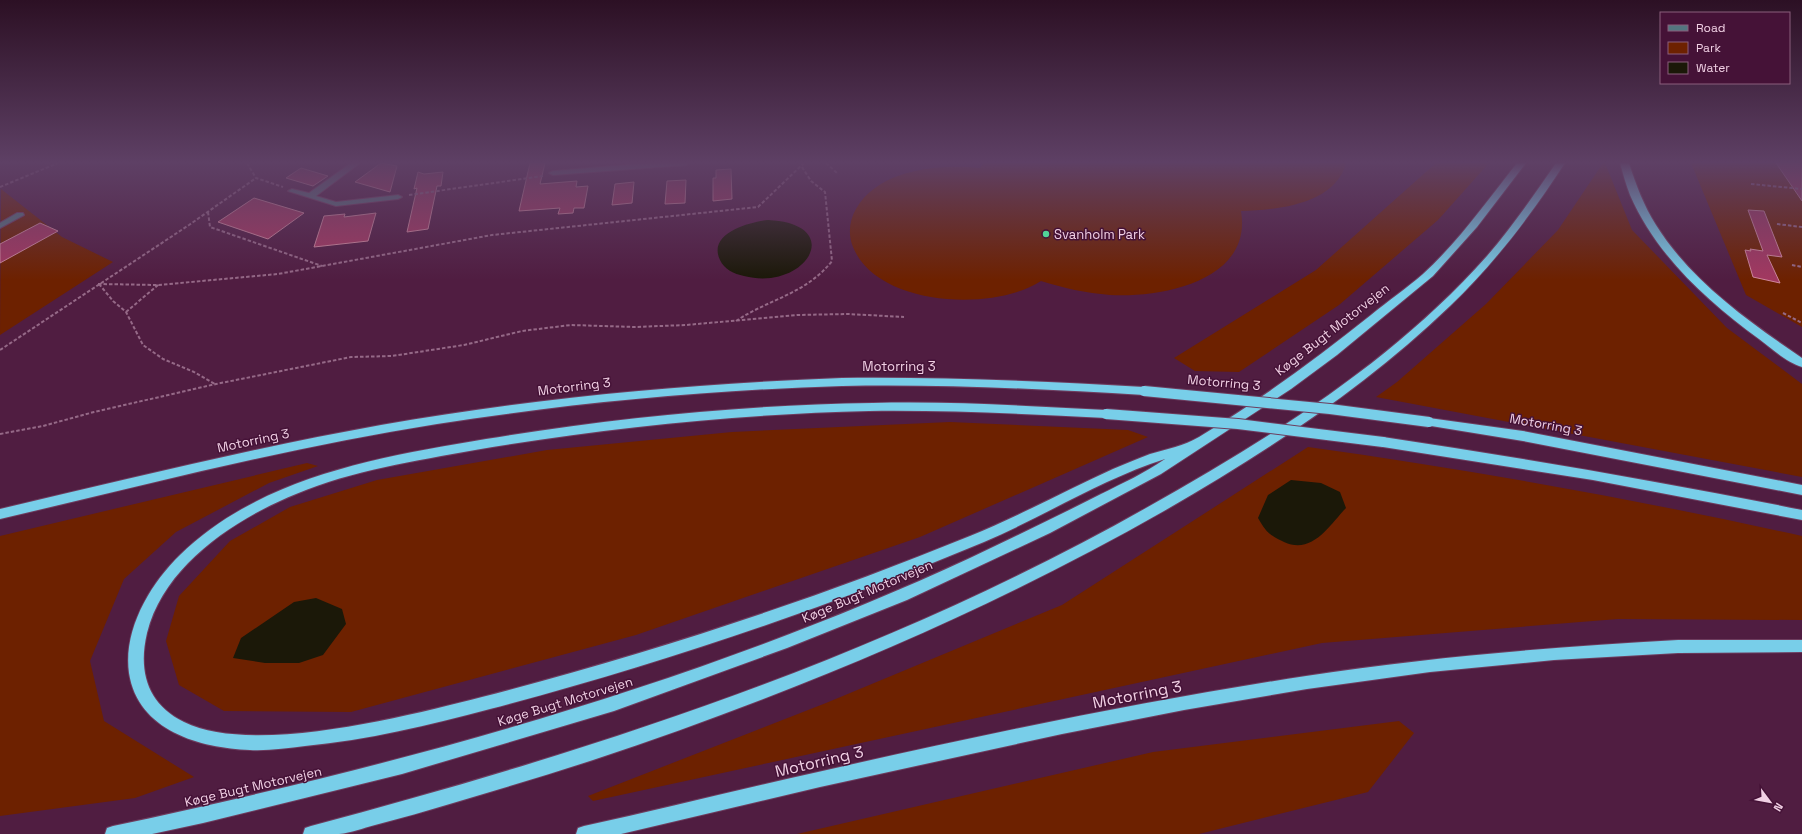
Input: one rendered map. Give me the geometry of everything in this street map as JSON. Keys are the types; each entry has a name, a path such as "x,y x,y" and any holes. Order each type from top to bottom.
{"highway":[{"name":"Køge Bugt Motorvejen","path":"114,834 203,815 402,766 614,704 753,654 902,596 1045,530 1157,471 1287,386 1334,352 1429,274 1474,225 1492,202"},
{"path":"311,834 402,811 650,734 823,669 919,629 1069,559 1158,509 1245,457 1323,406 1426,323 1500,248 1536,202"},
{"path":"1637,202 1652,228 1677,260 1706,289 1736,316 1802,363"},
{"name":"Motorring 3","path":"0,514 181,471 311,444 434,421 624,396 842,382 970,382 1144,391 1330,409 1531,437 1802,490"},
{"path":"1193,447 1143,461 1012,524 806,605 683,646 521,695 420,720 323,737 256,744 213,739 180,730 151,708 136,676 136,644 146,611 162,583 187,556 215,532 248,510 284,493 323,478 406,458 524,437 634,422 733,413 872,407 976,408 1106,414 1245,425 1384,442 1527,464 1716,497 1802,515"},
{"name":"Motorring 3","path":"584,834 1015,736 1196,701 1370,674 1528,656 1662,648 1802,646"}],"street":[{"path":"329,202 336,204 354,202"},
{"path":"0,226 20,215"}],"path":[{"path":"0,350 222,202"},
{"path":"98,284 158,285 278,274 492,234 758,207 764,202"},
{"path":"736,321 754,309 778,300 810,284 826,270 832,261 826,202"},
{"path":"208,212 210,227 323,266"},
{"path":"1777,224 1802,227"},
{"path":"1792,265 1802,267"},
{"path":"98,284 113,301 126,312 143,345 162,359 194,372 216,384"},
{"path":"126,312 158,285"},
{"path":"1783,313 1802,323"},
{"path":"0,434 43,426 94,412 216,384 350,357 392,356 464,345 522,331 571,325 635,327 736,321 797,315 848,314 904,317"}],"green space":[{"path":"1,202 17,202 62,237 113,262 0,335"},
{"name":"Svanholm Park","path":"861,202 1302,202 1271,209 1241,211 1241,235 1233,254 1218,269 1199,280 1177,288 1154,293 1110,295 1075,290 1041,281 1020,291 995,297 967,300 938,298 911,292 886,282 866,267 851,242 851,223 856,209"},
{"path":"1392,202 1454,202 1438,220 1339,305 1239,372 1195,371 1174,358 1316,270"},
{"path":"1577,202 1621,202 1632,230 1727,328 1802,384 1802,477 1376,397 1397,382 1486,304 1558,230"},
{"path":"1707,202 1802,202 1802,327 1746,295"},
{"path":"950,422 1128,430 1148,437 920,537 636,635 351,712 224,711 179,685 166,641 179,596 230,541 290,507 377,480 547,450 732,432"},
{"path":"1308,447 1494,476 1618,498 1802,536 1802,620 1618,619 1322,643 593,801 588,796 826,703 1062,605"},
{"path":"307,463 318,466 269,483 176,532 124,579 90,661 104,721 194,777 135,798 0,816 0,536"},
{"path":"1399,721 1414,733 1368,792 1199,834 797,834 1153,752"}],"water":[{"path":"768,220 792,224 807,233 812,244 809,256 799,266 785,275 766,278 740,275 727,268 720,260 718,251 719,243 725,236 741,226"},
{"path":"1291,480 1321,483 1340,492 1346,508 1319,537 1303,545 1294,545 1274,537 1268,533 1258,518 1268,495"},
{"path":"316,598 342,609 346,624 323,655 299,663 265,663 233,658 241,638 294,602"}],"building":[{"path":"248,202 267,202 304,213 268,239 218,222"},
{"path":"414,202 434,202 428,229 407,232"},
{"path":"521,202 585,202 584,208 574,208 573,213 558,214 560,208 519,211"},
{"path":"612,202 632,202 632,203 612,205"},
{"path":"665,202 685,202 685,203 665,204"},
{"path":"1748,210 1764,211 1782,257 1767,255 1780,283 1753,277 1745,250 1751,251 1750,249 1763,251"},
{"path":"376,213 368,241 314,247 324,216 345,214 344,217"},
{"path":"40,223 58,231 0,263 0,244"}],"place":[{"name":"Svanholm Park","path":"1046,234"}]}
